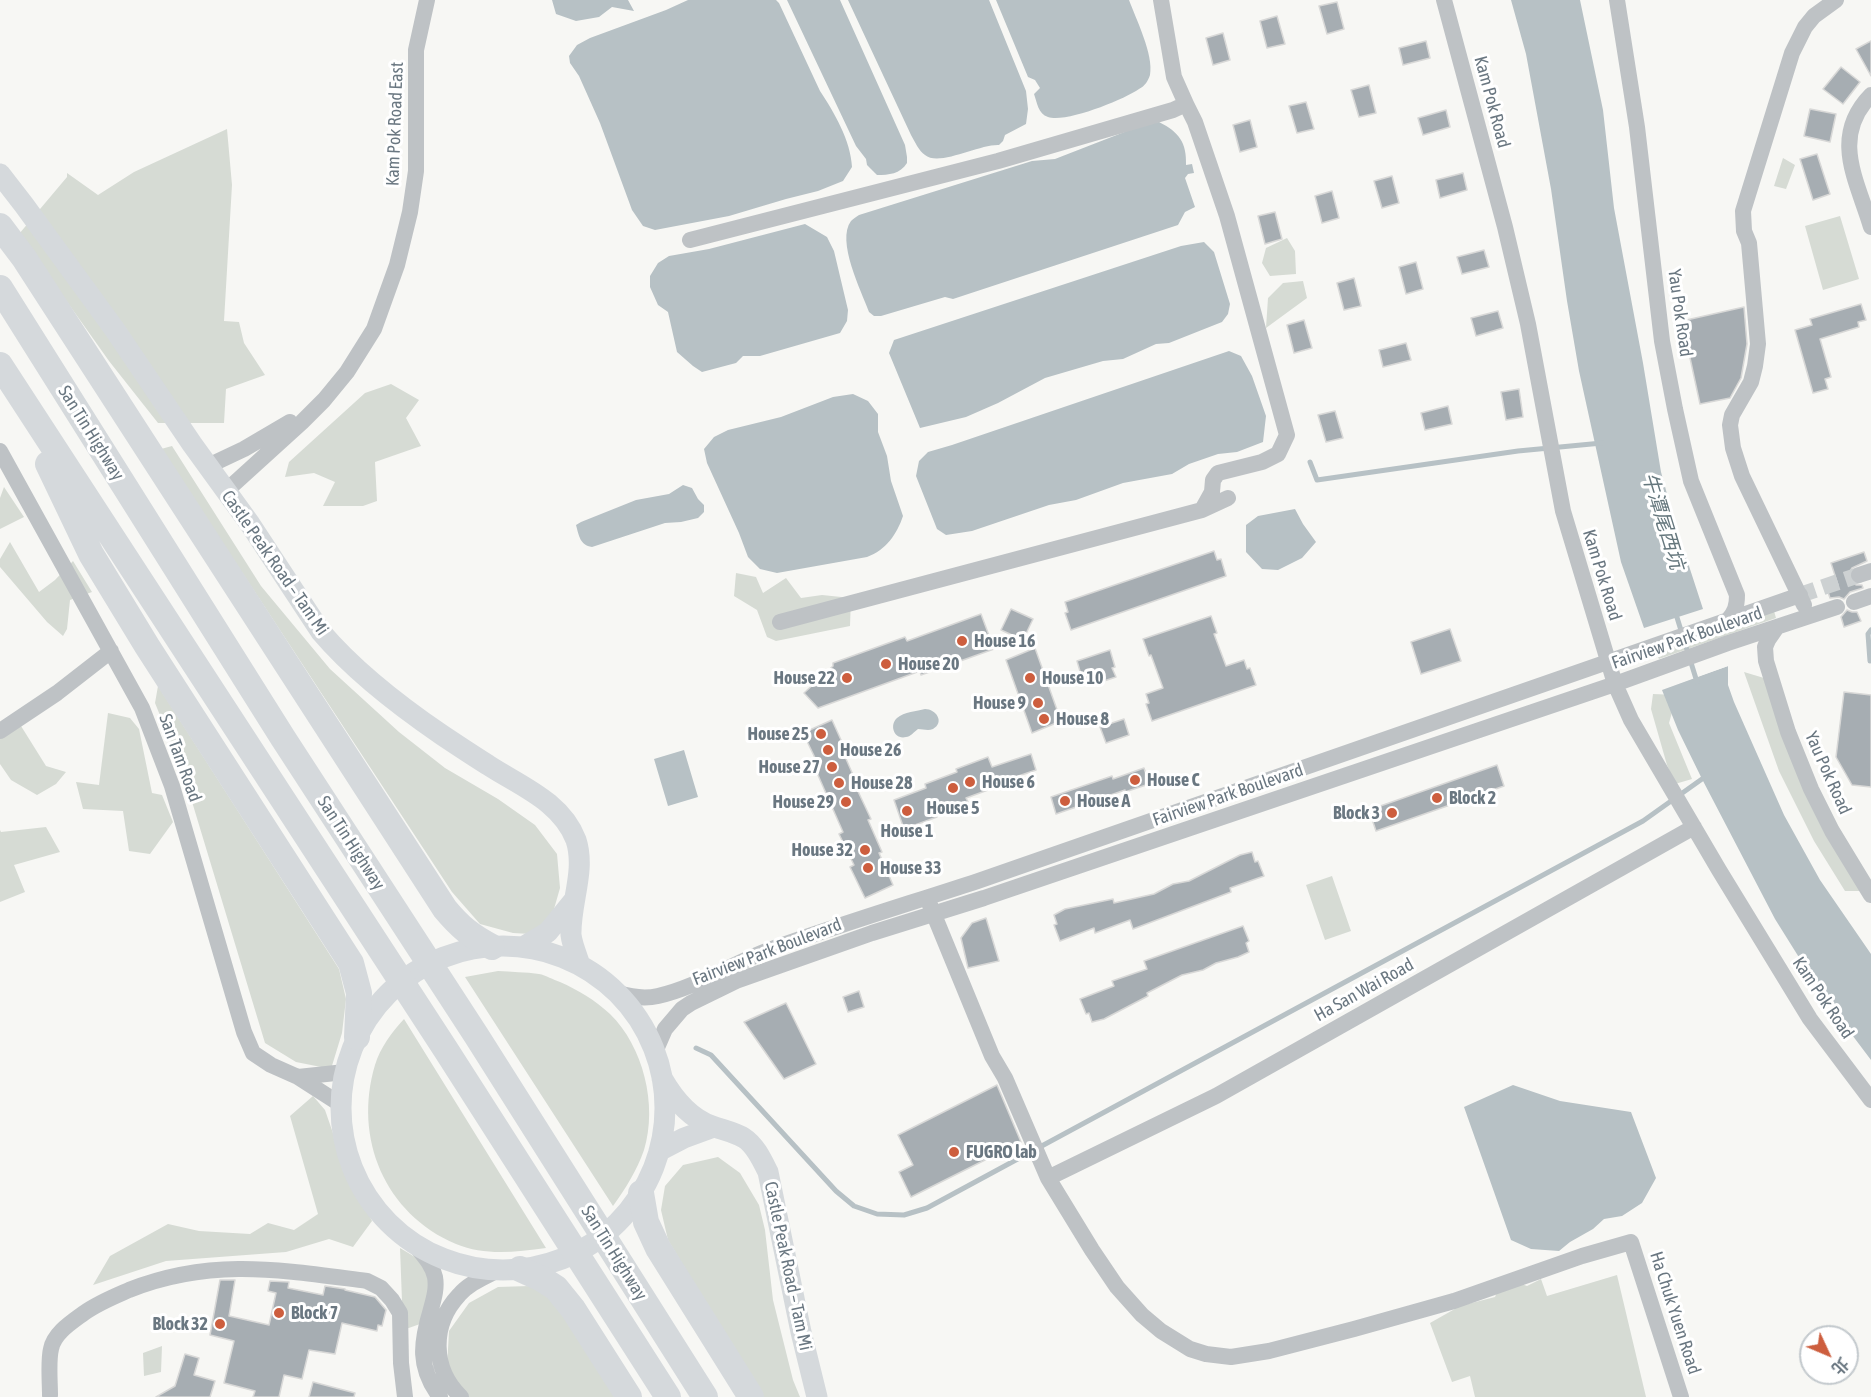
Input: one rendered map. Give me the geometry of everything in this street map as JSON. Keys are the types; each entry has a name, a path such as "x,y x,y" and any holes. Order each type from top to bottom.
{"highway":[{"path":"0,226 24,258 445,909 461,928 474,938 492,946"},
{"name":"San Tin Highway","path":"0,288 283,738 476,1035 705,1397"},
{"path":"2,369 91,555 351,963 359,993 357,1037"},
{"name":"San Tin Highway","path":"2,369 446,1050 668,1397"},
{"path":"641,1193 646,1222 658,1248 751,1397"},
{"path":"509,1269 542,1279 556,1288 573,1309 629,1397"}],"main road":[{"name":"Castle Peak Road – Tam Mi","path":"0,174 116,330 277,563 321,632 354,667 440,734 546,800 565,819 575,838 580,856 571,936 580,965"},
{"path":"523,947 548,932 574,900"},
{"path":"492,946 523,947 553,953 580,965 597,976 618,993 643,1026 655,1052 662,1077 664,1122 659,1151 641,1193 621,1219 587,1247 556,1262 509,1269 480,1268 441,1259 415,1245 389,1225 358,1183 347,1154 341,1125 340,1104 345,1072 357,1037 377,1006 401,982 437,960 467,950 492,946"},
{"name":"Castle Peak Road – Tam Mi","path":"662,1077 684,1110 701,1121 744,1138 756,1150 768,1172 801,1332 817,1397"},
{"path":"659,1151 684,1138 714,1127"}],"street":[{"name":"Kam Pok Road East","path":"226,491 324,400 341,379 374,329 397,265 408,222 416,171 416,50 427,0"},
{"path":"1161,0 1174,77 1195,122 1227,216 1287,435 1278,454 1262,462 1218,473 1213,480 1212,492 1202,510"},
{"name":"Kam Pok Road","path":"1444,0 1505,227 1528,324 1563,511 1616,684 1631,720 1810,1019 1871,1100"},
{"name":"Yau Pok Road","path":"1617,0 1637,127 1662,341 1691,481 1737,595 1735,612 1725,621"},
{"path":"1809,617 1742,476 1733,448 1730,425 1732,415 1751,382 1758,344 1749,243 1744,231 1743,211 1798,40 1814,16 1836,0"},
{"path":"1871,95 1854,119 1849,139 1849,156 1871,227"},
{"path":"690,240 998,161 1173,110 1186,104"},
{"name":"Kam Pok Road East","path":"208,466 244,449 285,425 341,379"},
{"name":"San Tam Road","path":"0,451 142,708 172,786 244,1032 254,1053 271,1065 298,1077 340,1104"},
{"path":"780,622 1202,510 1228,498"},
{"name":"Fairview Park Boulevard","path":"655,1052 665,1029 682,1009 736,981 930,906 1800,595"},
{"path":"1854,602 1871,596"},
{"name":"Fairview Park Boulevard","path":"618,993 634,998 656,997 682,989 766,951 876,913 996,894 1616,684 1728,643 1838,608"},
{"name":"Yau Pok Road","path":"1776,627 1765,647 1766,661 1788,732 1811,789 1832,831 1871,895"},
{"path":"0,731 57,693 111,651"},
{"name":"Ha San Wai Road","path":"1048,1178 1216,1096 1694,827"},
{"path":"930,906 992,1056 1005,1078 1048,1178"},
{"path":"298,1077 345,1072"},
{"name":"Ha Chuk Yuen Road","path":"1048,1178 1117,1287 1142,1315 1175,1341 1206,1354 1231,1356 1269,1351 1343,1332 1454,1301 1582,1256 1631,1242 1681,1397"},
{"path":"415,1245 428,1260 435,1278 435,1293 424,1331 422,1353 427,1375 440,1397"},
{"path":"50,1395 51,1348 59,1334 69,1324 99,1302 153,1281 211,1269 269,1269 367,1281 381,1288 400,1313 401,1363 405,1397"},
{"path":"461,1397 447,1381 440,1362 438,1343 442,1322 459,1294 474,1283 509,1269"}],"shaded area":[{"path":"227,129 232,185 224,321 239,322 244,343 265,375 226,389 224,423 158,423 109,361 19,234 67,177 67,173 98,195 134,172"},
{"path":"1783,158 1795,165 1786,189 1774,186"},
{"path":"1840,216 1859,279 1823,290 1805,226"},
{"path":"1287,238 1295,251 1296,274 1270,276 1262,263 1266,248"},
{"path":"1303,281 1307,298 1266,328 1268,298 1283,283"},
{"path":"391,384 419,400 406,418 421,446 375,462 377,501 363,506 323,506 335,482 314,473 285,477 289,462 365,393"},
{"path":"172,446 261,586 330,669 399,732 445,768 498,799 535,825 557,854 560,888 552,916 530,934 513,933 480,924 452,892 161,449"},
{"path":"4,487 24,517 0,529 0,498"},
{"path":"10,542 39,592 55,580 73,561 92,592 70,600 67,629 63,636 47,622 0,567 0,559"},
{"path":"736,573 756,577 763,593 786,578 801,598 822,595 851,598 850,626 776,641 767,637 757,610 734,596"},
{"path":"1774,611 1776,618 1659,659 1656,652"},
{"path":"1744,672 1764,678 1861,891 1845,891 1814,841 1779,771"},
{"path":"158,686 339,969 346,999 342,1033 331,1069 296,1062 265,1043 183,772 155,703"},
{"path":"1653,694 1677,695 1669,723 1692,779 1675,784 1667,765 1651,709"},
{"path":"108,713 130,718 139,729 152,793 162,795 173,822 150,854 129,851 123,811 83,809 76,782 99,785"},
{"path":"0,722 21,726 46,766 66,772 56,784 37,795 11,780 0,764"},
{"path":"46,827 60,852 14,865 25,892 0,902 0,830 1,832"},
{"path":"1332,876 1351,931 1325,940 1306,885"},
{"path":"498,971 542,975 573,988 610,1014 622,1027 631,1042 645,1077 649,1114 648,1133 638,1165 613,1206 465,977"},
{"path":"404,1019 546,1248 489,1252 467,1248 431,1231 410,1214 393,1193 381,1171 372,1146 368,1120 369,1092 380,1052"},
{"path":"313,1096 325,1110 344,1165 372,1221 353,1247 329,1239 286,1252 166,1261 93,1285 110,1256 168,1224 199,1231 250,1234 268,1223 294,1230 318,1214 290,1116"},
{"path":"718,1157 740,1173 759,1205 765,1230 773,1300 793,1380 800,1397 763,1397 668,1240 661,1210 665,1186 683,1165"},
{"path":"400,1248 435,1269 420,1324 406,1329 402,1301"},
{"path":"1617,1275 1646,1397 1475,1397 1470,1376 1452,1382 1430,1323 1460,1306 1495,1297 1503,1277 1527,1286 1541,1279 1547,1296"},
{"path":"529,1286 549,1296 565,1316 616,1397 465,1397 447,1367 449,1331 469,1303 498,1287"},
{"path":"162,1346 161,1372 144,1376 143,1353"}],"water":[{"path":"552,0 628,0 634,11 612,7 599,17 576,21 556,14"},
{"path":"688,0 776,0 779,3 849,147 852,167 843,181 818,191 729,216 655,230 643,226 632,210 600,123 579,76 570,63 569,56 577,45 590,38"},
{"path":"787,0 840,0 905,145 907,163 898,172 877,175 867,165"},
{"path":"848,0 989,0 1026,91 1028,109 1026,124 1005,135 999,145 949,157 931,158 925,155 911,135"},
{"path":"996,0 1129,0 1147,47 1151,67 1146,83 1131,94 1080,114 1068,117 1048,117 1038,107 1034,94 1040,88 1035,80 1028,77"},
{"path":"1511,0 1580,0 1603,110 1614,208 1661,472 1703,609 1644,628 1621,562 1579,371 1551,189 1526,54"},
{"path":"1159,122 1177,134 1185,150 1186,165 1192,164 1194,173 1188,174 1185,178 1195,207 1185,212 1178,225 953,299 945,297 881,316 874,316 869,312 851,266 846,241 851,221 859,215 1032,161 1055,159 1145,124"},
{"path":"805,224 827,237 834,251 848,310 847,321 840,333 760,356 743,356 736,363 702,372 677,352 668,312 658,305 650,287 650,276 658,263 669,256 709,249"},
{"path":"1204,242 1214,252 1230,304 1228,314 1222,322 1169,343 1156,344 1123,359 1103,361 1045,378 966,417 920,428 889,353 894,340 1181,246"},
{"path":"1229,351 1241,356 1252,376 1266,416 1263,442 1237,452 1218,454 1189,464 1172,474 1123,483 1076,500 1049,505 972,531 946,535 937,529 916,476 919,461 928,452"},
{"path":"853,394 868,401 878,414 878,432 903,516 898,529 885,546 867,557 777,573 760,569 748,557 707,463 704,449 714,437 728,430 781,417 833,397"},
{"path":"683,485 692,488 704,505 704,512 698,518 665,523 592,547 581,539 576,525 581,522 636,500 669,494"},
{"path":"1295,509 1316,542 1302,558 1278,570 1262,569 1246,552 1246,525 1258,516"},
{"path":"1728,666 1728,685 1734,702 1784,815 1820,880 1871,954 1871,1060 1825,999 1775,919 1702,779 1678,730 1662,690"},
{"path":"925,709 936,713 939,720 937,726 931,730 918,729 908,737 896,734 893,724 897,718"},
{"path":"684,750 698,797 668,806 654,759"},
{"path":"1513,1085 1560,1101 1631,1112 1656,1178 1642,1203 1622,1216 1604,1219 1559,1251 1531,1249 1511,1240 1464,1107"}],"pier":[{"path":"1727,663 1731,665 1659,690 1661,687"}],"building":[{"path":"1337,2 1344,29 1327,34 1319,6"},
{"path":"1277,16 1285,44 1267,48 1260,21"},
{"path":"1223,33 1230,60 1213,65 1206,38"},
{"path":"1426,41 1430,58 1403,65 1399,48"},
{"path":"1871,41 1871,76 1856,49"},
{"path":"1841,67 1860,82 1843,104 1823,89"},
{"path":"1369,85 1376,113 1359,117 1351,90"},
{"path":"1306,102 1314,129 1297,133 1289,106"},
{"path":"1810,109 1836,114 1830,142 1804,136"},
{"path":"1446,110 1450,127 1423,135 1418,118"},
{"path":"1250,120 1257,147 1240,152 1233,125"},
{"path":"1817,154 1830,194 1813,200 1800,159"},
{"path":"1463,173 1467,190 1440,198 1436,180"},
{"path":"1392,176 1399,203 1382,208 1374,181"},
{"path":"1332,191 1339,218 1322,223 1315,196"},
{"path":"1275,212 1282,239 1265,244 1258,216"},
{"path":"1484,250 1489,267 1462,274 1457,257"},
{"path":"1416,262 1423,289 1406,294 1399,267"},
{"path":"1354,278 1361,306 1344,310 1337,283"},
{"path":"1861,304 1866,320 1858,322 1859,327 1820,339 1831,377 1825,379 1828,389 1813,393 1795,330 1812,325 1810,319"},
{"path":"1744,307 1747,344 1741,378 1730,398 1700,404 1682,321"},
{"path":"1498,311 1503,328 1476,336 1471,318"},
{"path":"1304,320 1312,348 1294,353 1287,325"},
{"path":"1406,343 1411,360 1383,367 1379,350"},
{"path":"1519,389 1523,417 1506,420 1501,392"},
{"path":"1448,406 1452,424 1425,430 1421,413"},
{"path":"1335,411 1343,438 1326,442 1318,415"},
{"path":"1214,551 1217,560 1221,559 1226,576 1071,630 1065,613 1068,612 1065,602"},
{"path":"1864,552 1867,561 1852,568 1849,573 1852,582 1862,585 1863,588 1850,592 1844,599 1830,598 1827,589 1838,585 1831,563"},
{"path":"1011,609 1033,619 1023,640 1001,630"},
{"path":"1847,610 1857,612 1861,621 1844,627 1841,617"},
{"path":"981,614 994,649 921,675 920,671 818,708 804,693 833,666 833,663 905,637 907,641"},
{"path":"1211,616 1217,633 1214,634 1226,666 1244,660 1247,669 1250,668 1256,685 1152,721 1146,704 1149,703 1146,694 1163,688 1143,639"},
{"path":"1450,629 1461,661 1421,674 1411,642"},
{"path":"1035,648 1061,721 1032,733 1006,660"},
{"path":"1110,650 1115,667 1112,668 1116,677 1089,686 1085,677 1082,678 1077,661"},
{"path":"1844,692 1871,695 1871,787 1852,785 1836,757"},
{"path":"1124,719 1129,735 1106,743 1100,727"},
{"path":"832,720 846,751 843,752 871,819 868,820 882,852 879,853 893,885 865,898 850,867 854,865 839,834 843,832 814,766 818,764 803,733"},
{"path":"1031,754 1036,770 998,783 999,786 966,798 968,802 904,829 894,800 926,788 925,784 957,772 956,769 988,757 992,767"},
{"path":"1497,765 1504,786 1376,831 1369,810"},
{"path":"1144,768 1149,784 1056,814 1051,797 1112,776 1113,779"},
{"path":"1252,852 1264,876 1230,888 1231,892 1133,929 1130,920 1095,933 1094,928 1060,941 1054,925 1057,924 1054,915 1065,909 1113,899 1114,903 1154,894 1173,884 1189,881 1240,855"},
{"path":"986,918 999,961 968,968 961,938 972,923"},
{"path":"1243,926 1249,941 1246,943 1249,952 1203,970 1182,975 1104,1019 1092,1022 1089,1013 1086,1014 1080,999 1114,986 1112,981 1147,969 1144,961"},
{"path":"859,991 864,1007 848,1012 843,997"},
{"path":"786,1003 816,1064 784,1079 744,1022"},
{"name":"FUGRO lab","path":"997,1085 1021,1142 911,1197 899,1172 913,1165 898,1135"},
{"path":"220,1280 235,1280 229,1316 269,1325 276,1293 268,1291 270,1281 289,1282 288,1288 323,1295 325,1286 345,1289 375,1297 386,1310 382,1326 378,1325 377,1331 342,1323 335,1354 309,1350 302,1379 284,1375 279,1397 253,1397 255,1391 224,1383 234,1341 210,1335"},
{"path":"185,1354 199,1358 194,1375 215,1381 210,1397 156,1397 175,1386"},
{"path":"313,1382 355,1393 354,1397 309,1397"}],"waterway":[{"path":"1310,462 1317,480 1518,451 1602,443"},
{"name":"牛潭尾西坑","path":"1675,611 1697,682"},
{"path":"1870,661 1868,634 1871,630"},
{"path":"696,1048 711,1055 836,1191 854,1206 877,1214 904,1215 927,1208 1643,821 1702,779"}],"tunnel":[{"path":"1800,595 1859,575"}],"place":[{"name":"House 16","path":"962,641"},
{"name":"House 20","path":"886,664"},
{"name":"House 22","path":"847,678"},
{"name":"House 10","path":"1030,678"},
{"name":"House 9","path":"1038,703"},
{"name":"House 8","path":"1044,719"},
{"name":"House 25","path":"821,734"},
{"name":"House 26","path":"828,750"},
{"name":"House 27","path":"832,767"},
{"name":"House C","path":"1135,780"},
{"name":"House 6","path":"970,782"},
{"name":"House 28","path":"839,783"},
{"name":"House 5","path":"953,788"},
{"name":"Block 2","path":"1437,798"},
{"name":"House A","path":"1065,801"},
{"name":"House 29","path":"846,802"},
{"name":"House 1","path":"907,811"},
{"name":"Block 3","path":"1392,813"},
{"name":"House 32","path":"865,850"},
{"name":"House 33","path":"868,868"},
{"name":"FUGRO lab","path":"954,1152"},
{"name":"Block 7","path":"279,1313"},
{"name":"Block 32","path":"220,1324"}]}
